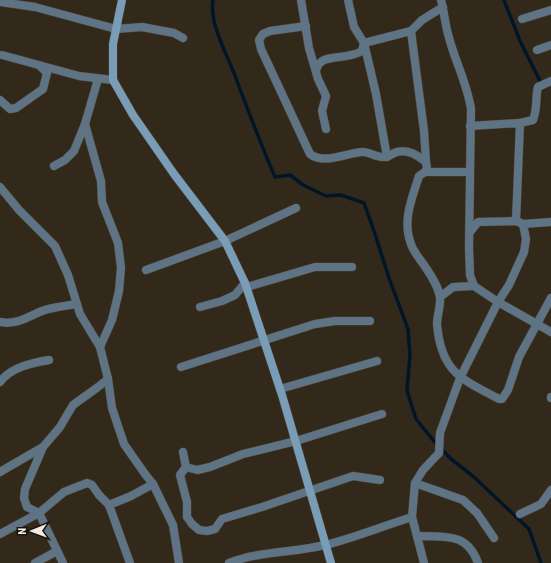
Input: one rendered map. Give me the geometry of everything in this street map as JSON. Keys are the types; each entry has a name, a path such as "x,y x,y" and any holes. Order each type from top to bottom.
{"street":[{"path":"122,0 113,44 113,80 137,122 224,241 246,285 296,441 331,563"},
{"path":"301,0 309,48 318,79 326,96 322,111 326,129"},
{"path":"348,0 354,27 364,43 376,94 387,157"},
{"path":"0,2 35,7 116,29 142,27 174,33 183,38"},
{"path":"364,43 411,31 442,3 448,34 468,95 471,109 469,172 470,275 474,286 498,302 551,332"},
{"path":"522,19 551,10"},
{"path":"306,26 270,31 263,34 259,40 310,154 316,158 324,159 364,151 376,156 387,157 398,152 415,153 426,162"},
{"path":"411,31 424,131 426,172"},
{"path":"316,70 320,62 326,59 355,56 362,51 364,43"},
{"path":"537,50 551,45"},
{"path":"2,55 79,76 113,80"},
{"path":"0,100 10,109 16,108 43,89 47,73 39,66"},
{"path":"54,166 65,160 74,151 85,124 98,79"},
{"path":"470,126 520,123 533,120 537,106 536,93 538,87 551,81"},
{"path":"424,563 412,517 415,483 423,470 439,454 440,433 460,378 498,302 509,285 524,252 526,239 520,222 520,123"},
{"path":"85,124 101,181 102,202 118,243 121,268 119,291 112,320 100,347"},
{"path":"469,172 426,172 419,176 407,214 407,229 411,245 432,275 440,297 437,324 440,346 445,360 460,378 499,399 502,399 508,390 519,357 551,298"},
{"path":"0,187 55,246 68,274 80,314 100,347 108,378 112,408 124,444 153,484 173,525 179,563"},
{"path":"146,270 224,241 296,208"},
{"path":"470,232 478,222 551,222"},
{"path":"200,307 222,301 235,295 246,285 315,267 352,267"},
{"path":"440,297 453,287 474,286"},
{"path":"0,322 17,322 56,307 77,304"},
{"path":"181,367 315,324 335,321 370,321"},
{"path":"0,382 21,367 32,362 49,360"},
{"path":"280,389 377,362"},
{"path":"63,563 38,513 27,507 24,498 25,489 43,448 55,433 73,404 98,388 108,378"},
{"path":"186,467 197,470 210,467 244,454 296,441 382,414"},
{"path":"0,472 43,448"},
{"path":"183,452 186,467 180,475 187,502 187,517 198,530 208,531 215,529 222,519 353,476 380,480"},
{"path":"0,534 38,513 64,492 87,483 92,485 109,505 130,563"},
{"path":"415,483 463,500 477,513 494,538"},
{"path":"109,505 131,496 153,484"},
{"path":"520,514 540,504 551,490"},
{"path":"229,563 243,558 326,545 412,517"},
{"path":"417,536 455,537 465,542 472,550 478,563"},
{"path":"35,563 57,551"}],"waterway":[{"path":"213,0 213,18 219,37 275,177 290,175 303,185 326,196 341,195 364,203 408,329 410,355 407,391 416,419 451,459 474,477 529,529 541,563"},
{"path":"504,0 520,41 540,81"}]}
